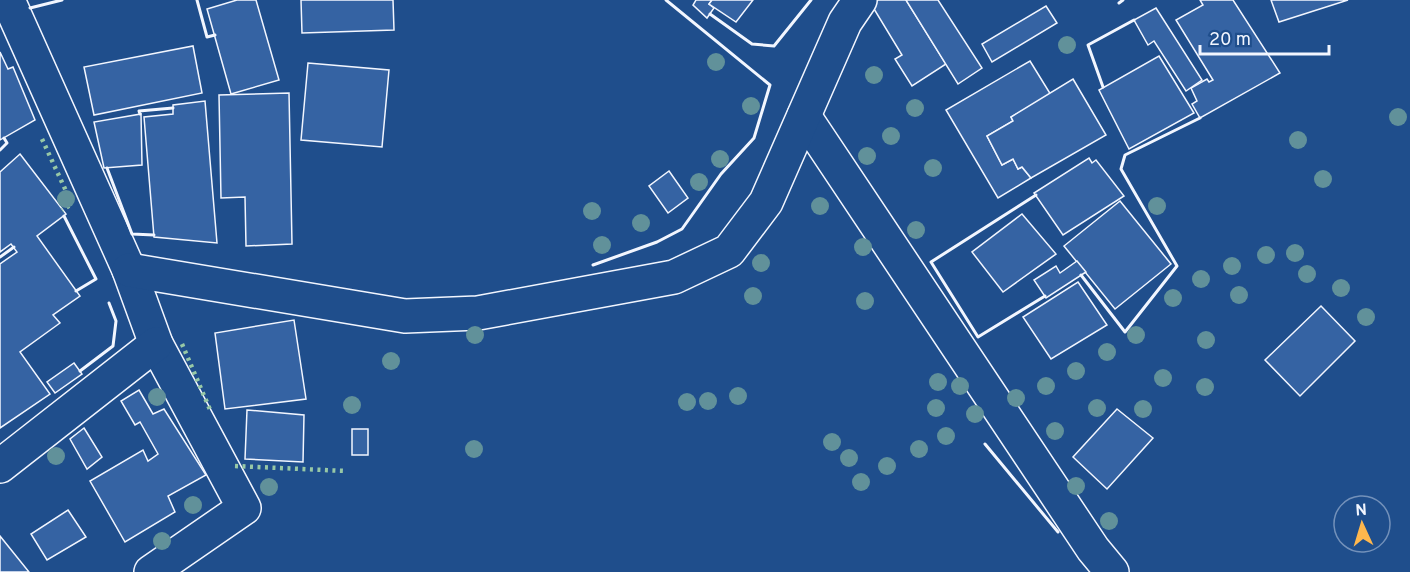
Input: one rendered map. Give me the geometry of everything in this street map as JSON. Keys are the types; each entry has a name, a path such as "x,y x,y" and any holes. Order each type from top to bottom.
{"street":[{"path":"9,0 129,270 156,344 244,508 151,572"},
{"path":"129,270 405,316 478,313 674,277 729,251 766,202 845,22 860,0"},
{"path":"804,116 1093,549 1112,572"},
{"path":"0,466 156,344"}],"building":[{"path":"237,0 256,0 279,80 231,94 207,9"},
{"path":"301,0 393,0 394,30 302,33"},
{"path":"696,0 712,0 709,4 714,8 707,18 693,5"},
{"path":"712,0 753,0 736,22 709,4"},
{"path":"878,0 906,0 946,64 912,86 895,59 902,55 871,4"},
{"path":"906,0 938,0 982,68 958,84"},
{"path":"1200,0 1233,0 1280,73 1200,118 1192,104 1197,101 1191,88 1207,79 1209,82 1213,80 1176,20 1203,5"},
{"path":"1271,0 1348,0 1279,22"},
{"path":"1046,6 1057,23 992,62 982,44"},
{"path":"1156,8 1202,80 1186,91 1154,41 1148,45 1134,20"},
{"path":"193,46 202,93 94,115 84,67"},
{"path":"0,52 8,69 13,67 35,120 0,140"},
{"path":"1159,56 1194,113 1129,149 1099,90"},
{"path":"1030,61 1051,95 1011,117 1013,121 987,136 1002,165 1013,159 1018,169 1022,167 1031,178 998,198 946,110"},
{"path":"308,63 389,70 382,147 301,140"},
{"path":"1073,79 1106,135 1031,178 1022,167 1018,169 1013,159 1002,165 987,136 1013,121 1011,117"},
{"path":"289,93 292,244 246,246 245,197 221,198 219,95"},
{"path":"205,101 217,243 154,237 144,117 173,114 173,105"},
{"path":"141,114 142,165 104,168 94,122"},
{"path":"20,154 66,214 37,236 80,296 53,315 60,323 20,352 50,394 0,428 0,264 17,252 11,244 0,252 0,172"},
{"path":"1089,158 1092,163 1096,160 1124,196 1063,235 1034,193"},
{"path":"669,171 688,198 668,213 649,186"},
{"path":"1120,201 1171,264 1115,309 1064,246"},
{"path":"1022,214 1056,254 1003,292 972,252"},
{"path":"1077,261 1086,272 1046,298 1034,280 1056,266 1060,273"},
{"path":"1078,282 1107,325 1051,359 1023,317"},
{"path":"1321,306 1355,341 1300,396 1265,360"},
{"path":"294,320 306,399 225,409 215,333"},
{"path":"74,363 82,374 55,393 47,382"},
{"path":"139,390 153,414 164,409 206,475 168,496 175,512 125,542 90,481 143,450 148,461 158,454 140,422 135,425 121,401"},
{"path":"1117,409 1153,438 1107,489 1073,457"},
{"path":"247,410 304,415 303,462 245,459"},
{"path":"84,428 102,457 87,469 70,439"},
{"path":"352,429 368,429 368,455 352,455"},
{"path":"68,510 86,537 47,560 31,534"},
{"path":"0,536 29,572 0,572"}],"hedge":[{"path":"42,139 72,204 62,210"},
{"path":"182,344 211,412"},
{"path":"235,466 346,471"}],"wall":[{"path":"30,8 62,0"},
{"path":"197,0 207,37 215,35"},
{"path":"593,265 657,242 682,229 721,174 754,138 770,85 666,0"},
{"path":"710,14 752,44 774,46 811,0"},
{"path":"1119,3 1123,0"},
{"path":"1103,87 1088,45 1134,20"},
{"path":"140,114 139,111 173,108"},
{"path":"1081,275 1125,332 1177,266 1121,169 1125,155 1200,118"},
{"path":"0,150 7,143 4,138"},
{"path":"107,168 132,234 154,235"},
{"path":"1036,195 931,262 978,337 1045,296"},
{"path":"64,216 96,279 76,291"},
{"path":"0,257 14,247"},
{"path":"80,371 113,346 116,321 109,303"},
{"path":"985,444 1058,532"}]}
